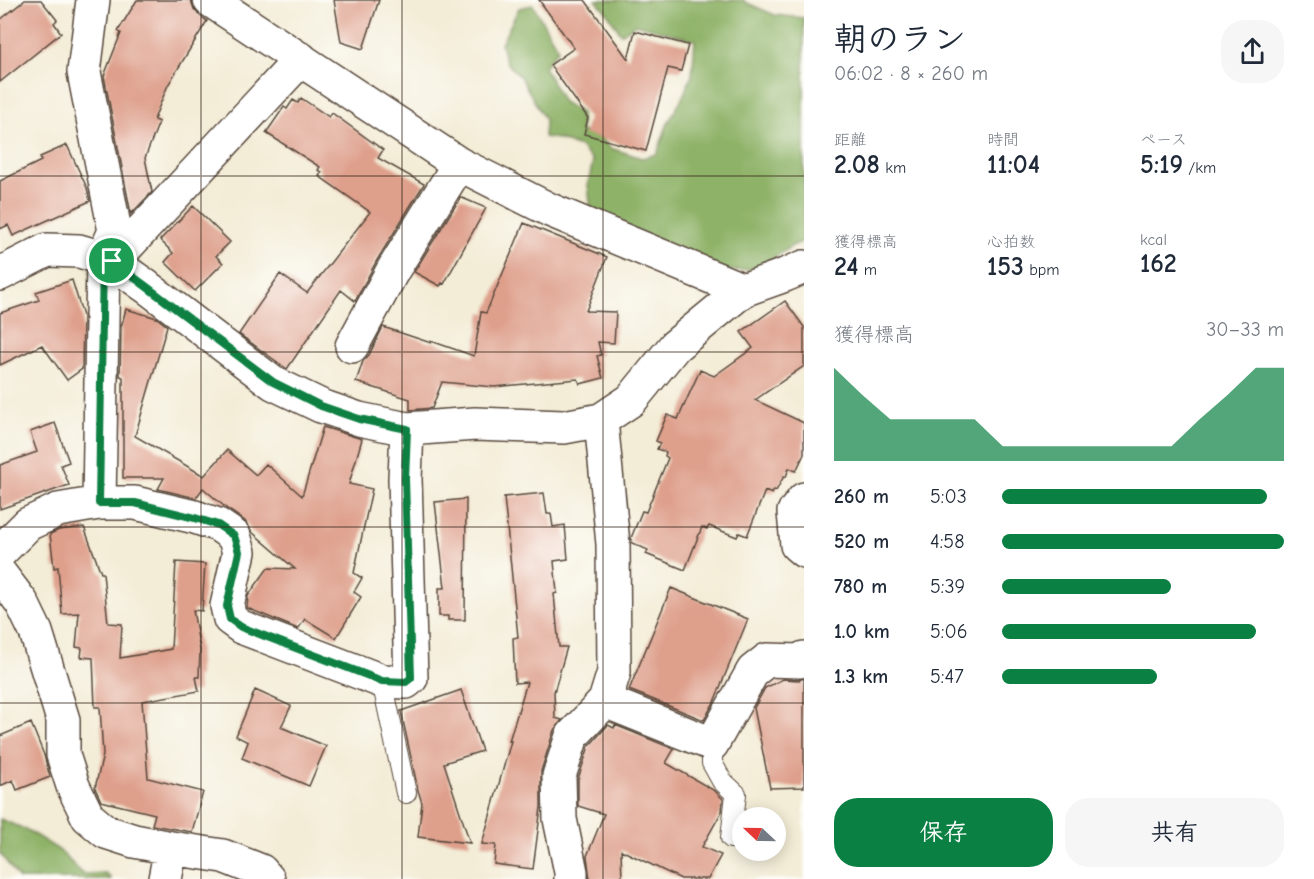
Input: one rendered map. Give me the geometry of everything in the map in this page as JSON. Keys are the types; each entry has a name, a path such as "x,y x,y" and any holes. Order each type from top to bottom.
{"street":[{"path":"93,0 84,72 115,231 108,260 99,503"},
{"path":"210,0 459,164 550,210 743,290"},
{"path":"108,260 301,59"},
{"path":"352,346 393,270 459,164"},
{"path":"0,274 47,250 79,251 108,260 273,382 330,410 407,429 475,424 564,427 602,420 631,400 675,346 743,290 804,267"},
{"path":"571,879 560,819 560,776 572,736 605,701 614,672 613,544 602,420"},
{"path":"0,552 28,524 58,510 99,503 135,503 218,525 234,536 239,552 227,606 230,619 241,627 382,681 406,682 411,678 405,479 407,429"},
{"path":"804,499 794,512 797,545 804,551"},
{"path":"0,575 22,603 36,632 63,720 63,755 73,786 88,817 106,832 134,841 168,864 224,856 261,871 268,879"},
{"path":"605,701 712,744 753,671 767,660 800,661 804,658"}],"lane":[{"path":"382,681 406,793"},
{"path":"712,744 712,763 722,781 736,794 730,838"}],"green space":[{"path":"596,0 743,0 775,15 804,18 804,241 792,246 757,269 729,271 591,212 588,184 593,161 580,147 558,139 544,137 545,120 521,78 506,62 501,44 519,8 533,5 558,49 544,67 563,102 581,113 581,131 602,139 610,148 642,158 657,154 667,125 692,75 695,40 636,24 621,34"},
{"path":"0,819 27,830 59,850 83,874 106,873 111,879 19,879 0,854"}],"building":[{"path":"25,0 41,0 57,20 54,23 61,33 0,82 0,20"},
{"path":"137,0 191,0 194,9 207,21 168,85 156,114 154,120 159,122 145,158 152,192 131,214 104,76 121,33 118,31"},
{"path":"334,0 379,0 363,49 341,42"},
{"path":"539,0 585,0 628,59 635,31 688,45 681,71 668,68 646,151 584,134 588,118 550,65 574,48"},
{"path":"301,98 329,117 332,113 383,150 378,158 424,184 377,260 355,301 341,290 287,369 239,334 280,274 307,293 370,212 319,176 322,172 318,170 320,167 266,133 284,107 287,109 293,100 298,103"},
{"path":"67,145 87,188 90,201 13,236 8,225 0,229 0,181 41,161 40,157"},
{"path":"460,197 486,208 444,284 440,286 414,272"},
{"path":"193,206 230,242 216,256 223,263 195,291 165,262 173,253 160,240"},
{"path":"524,223 607,257 586,311 616,312 614,343 598,342 601,355 597,356 603,378 580,384 578,379 494,387 442,382 432,408 410,410 410,399 356,382 363,361 369,355 383,327 474,356 481,312 486,313"},
{"path":"72,280 83,316 82,369 67,380 42,345 0,365 0,313 39,300 36,292"},
{"path":"785,301 804,327 804,366 755,400 804,423 804,454 796,471 789,468 786,477 784,476 772,494 765,491 747,536 739,533 737,537 709,526 707,529 702,527 685,570 646,554 648,550 632,543 631,538 642,511 646,512 668,458 665,456 666,452 657,449 660,443 656,441 667,415 678,419 700,370 714,376 753,348 741,332"},
{"path":"126,309 157,318 167,326 135,436 204,476 227,450 256,475 266,464 302,496 323,427 362,439 349,484 372,489 354,573 362,578 354,592 361,597 336,638 305,619 298,629 247,608 248,596 268,568 295,569 252,532 245,521 203,488 196,498 158,489 164,478 123,478 123,377 120,376 121,327"},
{"path":"55,423 69,462 61,465 69,485 0,509 0,465 37,452 30,432"},
{"path":"544,493 547,514 551,514 553,527 565,525 568,559 554,561 557,593 554,594 559,647 567,647 554,692 555,718 562,720 554,730 541,771 541,807 533,869 494,864 496,845 482,844 527,682 515,683 513,638 518,637 504,497"},
{"path":"466,499 465,620 448,620 448,616 439,616 439,588 445,588 435,502"},
{"path":"84,527 101,573 103,573 108,623 122,624 120,658 171,649 176,562 205,564 202,611 193,610 200,650 199,677 196,677 199,691 142,701 148,778 203,792 192,832 152,825 155,814 101,801 95,788 103,755 100,707 95,707 93,658 81,657 82,648 76,647 79,613 62,614 58,567 54,568 50,534 59,530"},
{"path":"671,588 748,619 714,702 704,720 629,690"},
{"path":"804,678 804,787 770,788 754,708 765,688 783,679"},
{"path":"255,690 291,706 281,727 326,746 309,786 242,758 248,742 236,736"},
{"path":"461,690 482,751 444,763 470,843 418,837 422,803 401,711"},
{"path":"31,723 50,777 17,790 13,780 0,786 0,736"},
{"path":"608,725 614,728 615,725 674,749 666,763 715,791 723,799 722,811 702,847 721,855 708,879 681,879 621,850 622,879 590,879 587,856 604,814 578,806 578,779 589,746"}],"route":[{"path":"103,258 112,261 273,382 321,406 359,419 407,429 405,479 411,678 406,682 382,681 241,627 230,619 227,606 239,552 234,536 218,525 135,503 99,503 103,258"}]}
